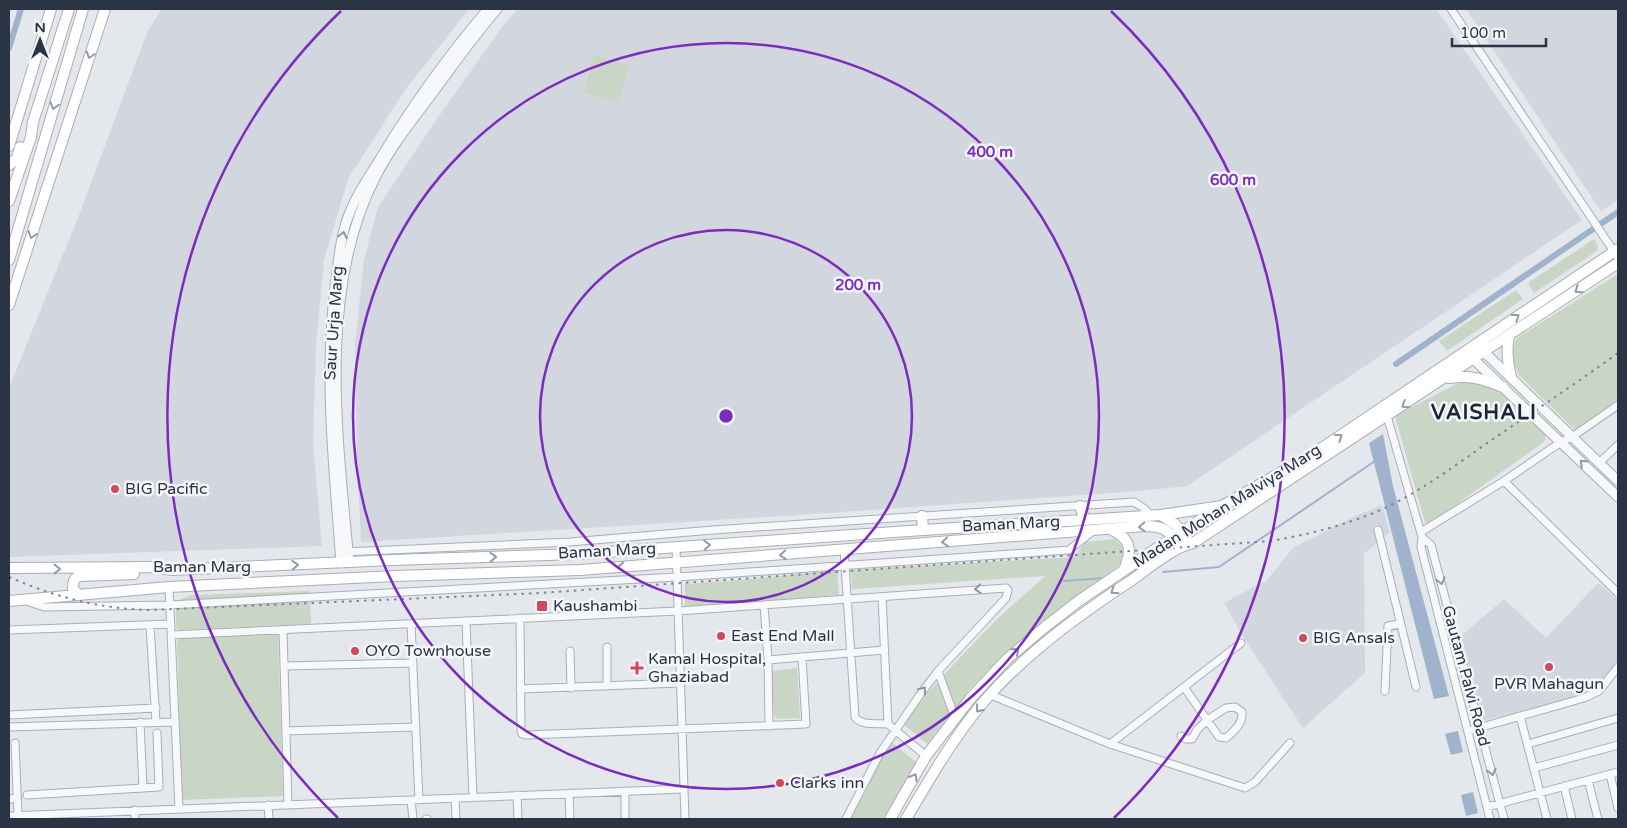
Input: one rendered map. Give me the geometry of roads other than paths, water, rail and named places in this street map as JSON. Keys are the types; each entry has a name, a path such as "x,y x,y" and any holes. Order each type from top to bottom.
{"main road":[{"path":"9,146 51,9"},
{"path":"9,202 69,9"},
{"path":"9,260 83,9"},
{"path":"9,305 105,9"},
{"path":"9,165 17,158 24,135 33,122"},
{"path":"32,184 47,189"},
{"name":"Madan Mohan Malviya Marg","path":"890,819 926,756 955,718 1007,659 1045,627 1124,570 1222,506 1313,454 1464,351 1617,253"},
{"name":"Madan Mohan Malviya Marg","path":"907,817 957,738 981,706 1015,669 1061,630 1090,608 1446,378 1618,263"},
{"path":"1509,336 1507,360 1511,377"},
{"path":"1446,378 1462,376 1480,378 1503,387"},
{"path":"1080,506 1086,520"},
{"path":"1156,516 1222,506"},
{"path":"922,516 923,530"},
{"name":"Baman Marg","path":"9,568 150,567 172,570 344,557 458,558 578,554 1156,516 1175,524 1178,535"},
{"name":"Baman Marg","path":"9,601 169,587 580,570 1157,526 1178,535 1189,544"},
{"path":"1109,529 1120,534 1126,539 1128,544 1129,557 1124,570"},
{"path":"881,533 898,546"},
{"path":"869,534 870,548"},
{"path":"475,557 476,574"},
{"path":"458,558 458,574"},
{"path":"79,595 73,589 73,583 79,576 151,573 172,570"},
{"path":"896,809 907,817"}],"street":[{"name":"Saur Urja Marg","path":"431,88 488,9"},
{"name":"Saur Urja Marg","path":"344,557 332,452 330,396 333,300 345,228 357,195 403,121 497,9"},
{"path":"1451,9 1591,218 1617,253"},
{"path":"1476,344 1618,481"},
{"path":"1464,351 1618,497"},
{"path":"1422,534 1561,442 1572,438 1618,405"},
{"name":"Gautam Palvi Road","path":"1387,416 1422,534 1421,547 1490,819"},
{"path":"1599,463 1618,445"},
{"path":"1504,481 1618,593"},
{"path":"344,557 1134,502 1156,516"},
{"path":"21,600 44,606 170,605 677,577 1069,550 1094,530"},
{"path":"1378,530 1416,687"},
{"name":"Gautam Palvi Road","path":"1422,534 1431,545 1504,819"},
{"path":"676,547 685,819"},
{"path":"844,550 855,717 863,723 888,724 926,756"},
{"path":"169,587 179,809"},
{"path":"171,635 678,611 1003,588 1008,590 1006,598 938,671 895,730 880,753 846,819"},
{"path":"882,597 888,724"},
{"path":"764,605 770,726"},
{"path":"520,618 521,731 525,735 806,724 802,657"},
{"path":"466,621 473,796"},
{"path":"9,630 171,624"},
{"path":"411,624 416,727 414,819"},
{"path":"1385,691 1388,626 1400,624"},
{"path":"150,625 156,722"},
{"path":"283,630 288,804"},
{"path":"1110,744 1241,643"},
{"path":"607,647 608,686"},
{"path":"768,660 884,650"},
{"path":"570,651 570,688"},
{"path":"284,666 413,663"},
{"path":"1468,731 1584,698 1598,691 1618,667"},
{"path":"938,671 955,718"},
{"path":"520,689 680,683"},
{"path":"1180,736 1192,739 1207,720 1226,708 1235,707 1242,712 1243,717 1238,728 1226,738 1219,737 1207,720 1184,687"},
{"path":"991,695 1110,744 1245,788 1255,782 1290,743"},
{"path":"9,715 156,708"},
{"path":"1520,716 1547,819"},
{"path":"1528,744 1618,718"},
{"path":"140,722 143,788"},
{"path":"9,727 175,722"},
{"path":"286,731 416,727"},
{"path":"27,795 159,787 157,733"},
{"path":"16,743 18,815"},
{"path":"1534,768 1618,745"},
{"path":"1487,807 1618,772"},
{"path":"1610,774 1618,808"},
{"path":"1588,780 1598,819"},
{"path":"1564,786 1572,819"},
{"path":"9,816 95,816 135,810 684,789"},
{"path":"625,791 625,819"},
{"path":"569,793 570,819"},
{"path":"517,796 518,819"},
{"path":"9,799 17,798"},
{"path":"455,798 456,819"},
{"path":"268,805 269,819"},
{"path":"135,810 135,819"}],"water":[{"path":"1383,434 1393,486 1449,696 1434,699 1369,443"},
{"path":"1458,731 1463,752 1451,755 1445,734"},
{"path":"1473,792 1478,813 1466,816 1461,795"}],"waterway":[{"path":"9,48 21,9"},
{"path":"1396,364 1618,212"},
{"path":"1163,572 1219,567 1375,461"},
{"path":"1064,581 1104,578"}],"railway":[{"path":"9,577 78,601 114,607 151,610 541,593 1270,541 1311,533 1350,522 1404,498 1444,473 1618,353"}],"place":[{"name":"BIG Pacific","path":"115,489"},
{"name":"Kaushambi","path":"542,606"},
{"name":"East End Mall","path":"721,636"},
{"name":"BIG Ansals","path":"1303,638"},
{"name":"OYO Townhouse","path":"355,651"},
{"name":"PVR Mahagun","path":"1549,667"},
{"name":"Kamal Hospital, Ghaziabad","path":"637,668"},
{"name":"Clarks inn","path":"780,783"}],"district":[{"name":"VAISHALI","path":"1484,412"}]}
